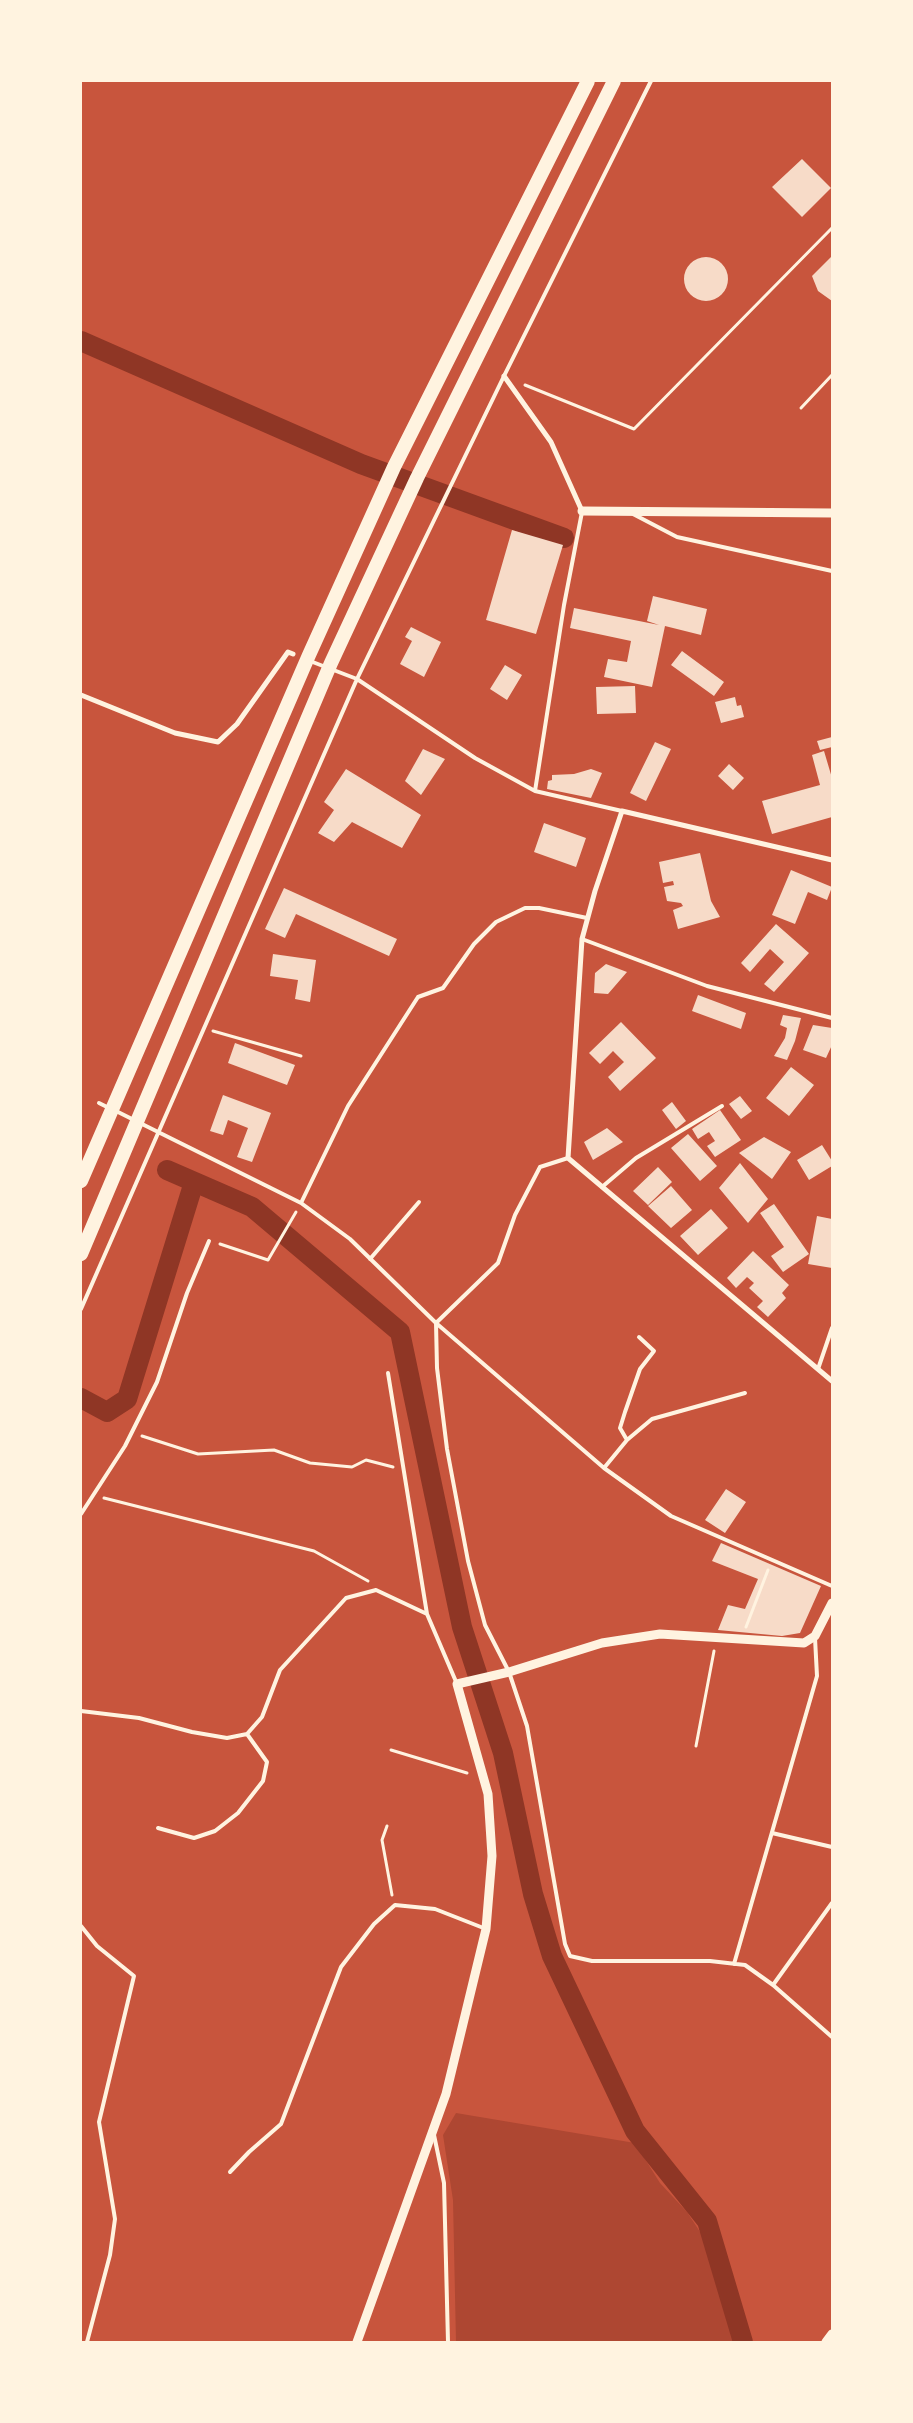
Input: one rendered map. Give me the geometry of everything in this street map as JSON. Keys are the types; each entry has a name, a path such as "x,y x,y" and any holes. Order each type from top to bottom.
{"highway":[{"path":"81,1181 309,655 394,467 588,81"},
{"path":"81,1254 336,654 421,470 614,81"}],"street":[{"path":"504,376 551,442 582,511 832,513"},
{"path":"81,696 175,733 218,742 237,724 288,652 293,654"},
{"path":"832,860 622,811 582,939 568,1158 832,1381"},
{"path":"357,2342 434,2132 446,2094 486,1929 492,1856 488,1794 457,1684 509,1672 602,1643 660,1634 804,1643 815,1636 832,1603"},
{"path":"826,2342 832,2334"}],"lane":[{"path":"81,1309 357,679 504,376 651,81"},
{"path":"535,791 564,605 582,511"},
{"path":"628,512 677,537 832,570"},
{"path":"293,654 357,679 475,758 535,791 622,811"},
{"path":"301,1204 348,1106 418,997 444,988 474,944 496,922 526,908 539,908 587,918"},
{"path":"582,939 707,986 832,1018"},
{"path":"100,1103 301,1204 350,1239 436,1323 604,1468 671,1516 832,1586"},
{"path":"602,1187 636,1158 722,1106"},
{"path":"568,1158 540,1167 514,1215 498,1263 436,1323 436,1368 447,1449 468,1561 485,1625 509,1672 528,1726 559,1914 570,1956 592,1961 710,1961 744,1964 773,1985 832,2037"},
{"path":"370,1259 419,1202"},
{"path":"81,1514 132,1432 157,1382 187,1293 209,1241"},
{"path":"818,1369 832,1328"},
{"path":"626,1440 620,1428 625,1412 640,1369 654,1351 639,1337"},
{"path":"388,1373 427,1614 457,1684"},
{"path":"604,1468 626,1440 652,1419 745,1393"},
{"path":"81,1711 139,1718 192,1732 227,1738 247,1734 262,1717 280,1670 346,1598 376,1590 427,1614"},
{"path":"734,1964 817,1676 815,1636"},
{"path":"158,1828 194,1838 215,1832 238,1813 263,1781 267,1762 247,1734"},
{"path":"772,1833 832,1847"},
{"path":"773,1985 832,1902"},
{"path":"230,2172 280,2124 341,1967 374,1924 395,1905 434,1909 486,1929"},
{"path":"81,1926 97,1946 134,1976 100,2122 115,2219 110,2255 88,2342"},
{"path":"434,2132 444,2183 448,2342"}],"path":[{"path":"504,376 634,430 832,228"},
{"path":"801,408 832,375"},
{"path":"203,1028 301,1056"},
{"path":"209,1241 268,1260 301,1204"},
{"path":"132,1432 198,1454 274,1450 310,1462 352,1467 366,1460 404,1470"},
{"path":"94,1495 314,1551 366,1578 376,1590"},
{"path":"741,1639 772,1560"},
{"path":"696,1746 717,1637"},
{"path":"391,1750 484,1778"},
{"path":"387,1826 382,1840 395,1905"}],"shaded area":[{"path":"456,2113 635,2143 660,2183 687,2212 704,2238 734,2342 456,2342 453,2200 443,2135"}],"building":[{"path":"802,159 831,188 802,217 772,187"},
{"path":"832,256 832,301 818,291 812,276"},
{"path":"710,257 722,263 727,270 727,288 722,295 715,300 702,301 694,298 687,291 684,275 687,267 694,260"},
{"path":"512,530 563,545 536,634 486,620"},
{"path":"653,596 707,609 701,635 665,626 652,687 604,677 608,659 627,662 631,641 570,628 574,608 659,625 647,621"},
{"path":"411,627 441,642 424,677 400,664 412,641 405,637"},
{"path":"682,651 724,682 714,696 671,665"},
{"path":"505,665 522,675 507,700 490,689"},
{"path":"635,686 636,713 597,714 596,687"},
{"path":"735,697 737,706 741,705 744,717 721,723 715,702"},
{"path":"832,737 832,747 820,750 817,741"},
{"path":"655,742 671,749 646,801 630,793"},
{"path":"423,749 445,759 421,795 405,781"},
{"path":"824,751 832,778 832,817 772,834 762,801 820,785 812,755"},
{"path":"729,764 744,778 733,790 718,776"},
{"path":"346,769 421,815 402,848 352,822 334,842 318,833 334,810 324,802"},
{"path":"591,769 602,773 591,798 547,789 548,781 552,780 552,775 574,774"},
{"path":"544,823 586,838 576,867 534,852"},
{"path":"700,853 711,901 720,917 678,929 673,910 683,906 681,903 667,901 664,887 674,885 673,881 663,883 659,862"},
{"path":"791,870 832,887 827,900 808,892 795,924 772,915"},
{"path":"284,888 397,939 389,956 296,914 285,938 265,929"},
{"path":"776,924 809,953 774,992 764,984 784,962 770,949 750,972 741,963"},
{"path":"273,954 316,960 310,1002 295,999 298,980 270,976"},
{"path":"606,964 627,972 608,994 594,993 595,973"},
{"path":"698,995 746,1013 741,1029 692,1011"},
{"path":"783,1015 801,1018 795,1041 787,1060 774,1056 785,1038 787,1028 780,1025"},
{"path":"621,1022 656,1058 620,1091 608,1077 624,1062 613,1051 600,1064 589,1053"},
{"path":"813,1025 832,1028 832,1045 826,1058 803,1050"},
{"path":"235,1043 295,1065 287,1085 228,1063"},
{"path":"791,1067 814,1085 789,1116 766,1098"},
{"path":"223,1095 271,1113 252,1162 237,1157 248,1128 228,1120 223,1135 210,1131"},
{"path":"740,1096 752,1111 741,1119 729,1104"},
{"path":"672,1102 686,1121 676,1129 662,1110"},
{"path":"720,1110 741,1140 715,1157 707,1146 715,1141 709,1132 698,1139 692,1129"},
{"path":"607,1128 623,1142 593,1160 584,1142"},
{"path":"688,1134 717,1166 700,1181 671,1148"},
{"path":"764,1137 791,1152 772,1179 739,1153"},
{"path":"822,1145 832,1161 832,1166 809,1180 797,1160"},
{"path":"740,1163 768,1199 748,1223 719,1188"},
{"path":"658,1167 672,1182 648,1205 633,1191"},
{"path":"671,1186 692,1210 671,1228 648,1206"},
{"path":"774,1204 809,1254 783,1272 771,1256 784,1247 760,1213"},
{"path":"711,1209 728,1228 698,1255 680,1236"},
{"path":"817,1216 832,1219 832,1268 808,1264"},
{"path":"753,1251 789,1285 782,1293 786,1298 768,1317 757,1307 763,1301 749,1288 754,1283 747,1277 736,1288 727,1278"},
{"path":"726,1489 746,1502 725,1533 705,1520"},
{"path":"721,1543 821,1586 800,1633 782,1636 718,1630 728,1605 745,1609 758,1579 712,1561"}],"waterway":[{"path":"81,341 361,464 564,538"},
{"path":"167,1170 252,1207 400,1332 462,1627 503,1753 533,1894 552,1956 635,2131 707,2221 743,2342"},
{"path":"81,1398 107,1412 127,1399 194,1182"}]}
